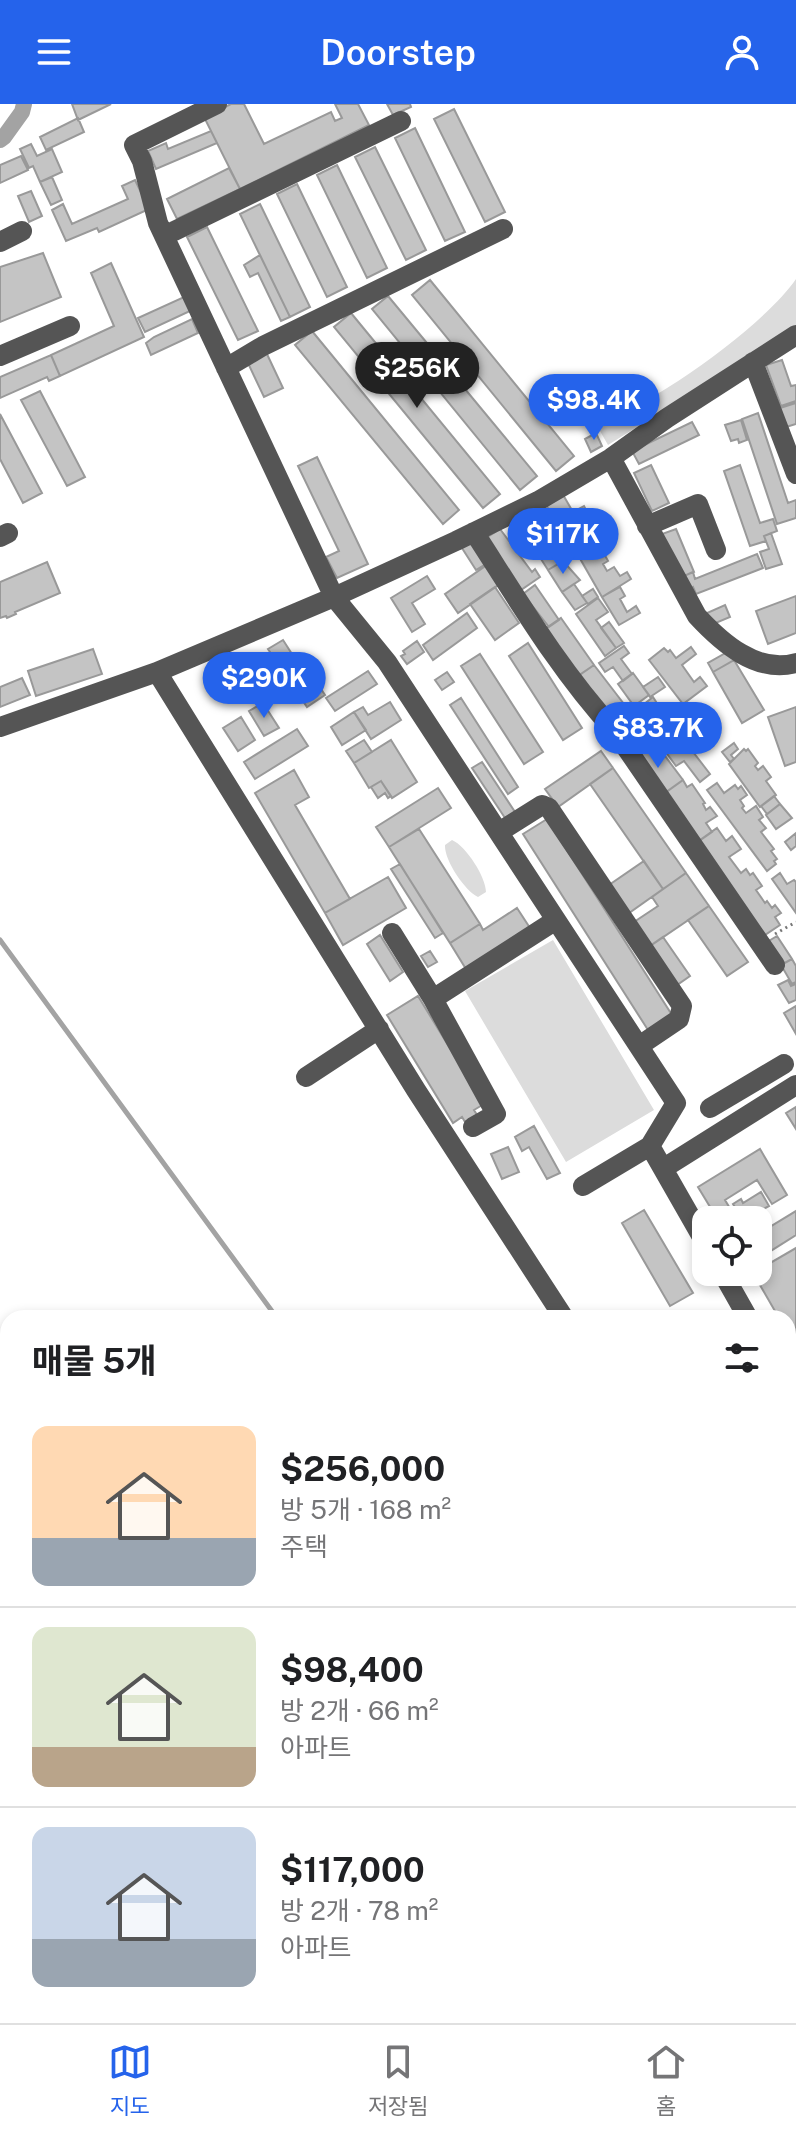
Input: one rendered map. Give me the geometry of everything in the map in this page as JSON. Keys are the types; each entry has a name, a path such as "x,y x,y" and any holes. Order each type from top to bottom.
{"street":[{"path":"217,104 134,145 142,161 158,223 334,597 387,662 676,1103 710,1108 784,1064"},
{"path":"164,236 401,121"},
{"path":"226,368 263,346 503,229"},
{"path":"0,242 22,231"},
{"path":"0,356 70,326"},
{"path":"0,727 157,672 334,597 538,501 611,458 796,335"},
{"path":"753,362 796,474"},
{"path":"611,458 697,616 717,638 757,663 796,663"},
{"path":"647,526 698,504 716,550"},
{"path":"474,532 556,658 588,702 614,730 775,965"},
{"path":"157,672 379,1029 559,1310"},
{"path":"499,832 542,805 549,808 682,1006 679,1019 639,1046"},
{"path":"433,999 556,920"},
{"path":"392,933 433,999 496,1114 473,1127"},
{"path":"306,1077 379,1029"},
{"path":"664,1168 796,1085"},
{"path":"583,1186 650,1146 676,1103"},
{"path":"710,1108 723,1129"},
{"path":"650,1146 692,1219"},
{"path":"730,1286 743,1310"}],"path":[{"path":"760,943 796,922"}],"shaded area":[{"path":"796,279 796,328 608,445 596,424 646,401 705,363 759,319"},
{"path":"452,840 469,855 483,878 486,892 478,897 462,882 448,859 445,845"},
{"path":"553,940 654,1110 566,1162 465,991"}],"building":[{"path":"72,104 111,104 78,120"},
{"path":"231,104 244,104 264,144 331,112 335,121 342,118 335,104 358,104 369,125 240,189 204,117"},
{"path":"387,104 410,104 411,107 393,115"},
{"path":"454,109 505,212 485,222 434,119"},
{"path":"78,118 84,132 46,150 40,137"},
{"path":"415,128 465,232 445,241 395,138"},
{"path":"211,131 217,143 156,169 148,151 166,143 168,149"},
{"path":"31,144 37,156 52,149 62,172 40,182 20,149"},
{"path":"375,147 426,250 406,260 355,157"},
{"path":"21,156 28,170 0,183 0,165"},
{"path":"337,165 387,268 367,278 317,175"},
{"path":"229,168 240,189 177,219 167,199"},
{"path":"52,177 62,200 51,205 40,182"},
{"path":"135,180 149,209 99,232 97,228 66,241 52,210 63,204 72,224 128,199 122,186"},
{"path":"297,184 347,287 327,297 277,194"},
{"path":"31,191 42,216 29,222 18,196"},
{"path":"260,204 310,307 290,317 240,214"},
{"path":"207,227 258,331 238,340 187,237"},
{"path":"43,253 61,297 0,322 0,267"},
{"path":"260,255 290,317 281,321 258,273 250,277 244,265"},
{"path":"111,263 144,337 60,376 51,355 114,326 91,273"},
{"path":"430,280 574,456 556,471 412,295"},
{"path":"388,296 537,476 520,490 372,309"},
{"path":"184,297 190,311 145,332 138,318"},
{"path":"351,313 500,494 483,508 334,327"},
{"path":"192,319 198,333 151,355 146,343"},
{"path":"312,331 459,510 443,524 295,345"},
{"path":"266,352 283,388 264,397 247,361"},
{"path":"51,355 60,376 49,381 47,377 0,398 0,377"},
{"path":"782,360 791,386 796,385 796,401 781,406 766,365"},
{"path":"40,391 85,477 67,486 21,400"},
{"path":"796,403 796,424 786,427 780,408"},
{"path":"758,413 788,503 796,500 796,518 777,524 742,419"},
{"path":"0,414 42,493 23,503 0,459"},
{"path":"741,420 747,440 739,443 738,439 731,441 725,425"},
{"path":"692,422 699,435 639,464 632,451"},
{"path":"596,433 602,446 591,452 585,439"},
{"path":"317,457 368,564 337,578 326,557 339,551 298,466"},
{"path":"651,465 669,503 652,511 634,473"},
{"path":"740,465 760,523 773,519 777,531 764,536 766,541 750,546 724,471"},
{"path":"562,493 573,512 584,506 591,520 581,526 585,532 567,542 545,503"},
{"path":"525,514 532,525 537,522 555,549 552,551 560,563 548,570 516,520"},
{"path":"500,529 532,572 535,569 540,577 518,592 483,540"},
{"path":"676,529 694,572 681,577 662,534"},
{"path":"585,532 591,544 597,541 608,561 603,564 607,571 614,567 620,576 627,572 631,579 602,597 570,541"},
{"path":"771,533 782,564 766,569 760,552 769,549 764,536"},
{"path":"475,540 489,562 476,570 462,548"},
{"path":"757,554 763,568 696,594 684,576 693,572 695,579"},
{"path":"563,561 580,580 562,592 548,570"},
{"path":"47,562 60,593 7,618 0,618 0,582"},
{"path":"487,565 500,584 458,613 445,594"},
{"path":"427,576 435,589 412,603 425,624 412,632 391,598"},
{"path":"574,584 587,603 575,610 562,592"},
{"path":"535,585 559,620 549,627 523,594"},
{"path":"495,587 519,623 495,640 470,604"},
{"path":"620,587 625,596 620,599 627,612 636,606 640,613 619,625 602,597"},
{"path":"593,589 598,597 588,604 582,596"},
{"path":"796,596 796,633 768,644 756,611"},
{"path":"598,598 608,612 596,620 616,648 605,656 576,614"},
{"path":"725,605 730,617 711,625 707,613"},
{"path":"467,613 477,628 433,660 423,645"},
{"path":"561,618 594,665 575,678 542,631"},
{"path":"609,622 624,643 616,648 601,628"},
{"path":"283,640 299,665 285,674 268,649"},
{"path":"417,641 424,652 407,664 401,656 405,654 403,651"},
{"path":"528,643 582,728 563,740 509,656"},
{"path":"624,646 629,653 621,659 632,674 623,681 613,667 605,672 599,663"},
{"path":"691,647 696,654 682,665 694,682 700,677 707,686 683,704 649,660 664,648 676,658"},
{"path":"93,649 102,674 36,696 28,671"},
{"path":"729,651 734,660 713,672 708,663"},
{"path":"480,654 543,752 524,764 461,666"},
{"path":"734,660 764,710 742,723 713,672"},
{"path":"303,662 325,695 307,707 285,674"},
{"path":"594,665 627,708 609,720 575,678"},
{"path":"368,671 377,684 335,711 326,698"},
{"path":"447,672 454,682 442,690 435,680"},
{"path":"633,673 649,695 634,706 618,684"},
{"path":"658,677 665,687 650,697 643,687"},
{"path":"22,678 30,695 0,707 0,687"},
{"path":"653,697 660,708 664,705 671,714 667,717 685,737 665,751 658,741 665,736 643,705"},
{"path":"461,698 518,787 508,794 450,705"},
{"path":"390,702 401,720 371,739 354,712 363,707 368,715"},
{"path":"263,703 279,728 264,736 249,711"},
{"path":"796,707 796,762 785,766 768,717"},
{"path":"627,708 651,742 633,754 609,720"},
{"path":"354,712 366,730 342,745 331,727"},
{"path":"241,717 255,740 238,751 223,728"},
{"path":"699,727 706,737 690,748 710,774 700,782 684,761 676,766 665,751"},
{"path":"297,729 308,746 255,779 244,762"},
{"path":"364,740 372,752 354,763 346,751"},
{"path":"391,740 417,782 392,798 381,781 369,788 354,763"},
{"path":"734,743 738,749 731,755 734,759 730,762 722,752"},
{"path":"646,745 654,758 662,752 683,780 662,795 633,754"},
{"path":"744,749 748,749 758,763 755,766 758,770 763,766 771,777 766,781 776,795 760,807 729,764"},
{"path":"601,751 613,768 558,807 545,789"},
{"path":"482,762 515,812 505,818 472,768"},
{"path":"613,768 686,873 663,889 590,784"},
{"path":"294,770 309,797 295,805 350,899 325,913 255,793"},
{"path":"683,780 687,787 692,784 705,803 706,810 710,807 717,816 706,823 712,832 696,843 662,795"},
{"path":"381,781 391,796 388,798 385,793 378,798 371,787"},
{"path":"717,783 724,793 735,785 738,789 741,786 747,795 740,800 744,806 742,808 746,813 756,806 763,817 759,820 766,828 761,832 774,849 771,851 777,859 774,861 776,864 767,871 707,790"},
{"path":"438,788 451,808 389,847 376,827"},
{"path":"774,796 780,804 767,814 761,806"},
{"path":"780,804 792,818 776,829 766,815"},
{"path":"547,819 672,1015 648,1030 523,834"},
{"path":"717,828 726,841 732,836 741,849 729,857 741,873 746,869 750,875 753,873 762,886 756,890 765,903 767,901 772,908 775,905 781,913 775,917 780,925 762,937 696,843"},
{"path":"419,829 480,924 450,943 389,847"},
{"path":"796,833 796,846 791,850 785,842"},
{"path":"644,861 663,889 629,913 609,885"},
{"path":"400,864 443,933 435,938 391,869"},
{"path":"686,873 709,906 650,946 634,922 658,906 652,897"},
{"path":"780,873 787,884 796,882 796,913 772,879"},
{"path":"388,877 406,908 343,945 325,913"},
{"path":"709,906 748,962 727,976 688,920"},
{"path":"517,908 530,928 466,969 450,943 480,924 483,930"},
{"path":"380,935 403,972 390,981 367,944"},
{"path":"777,936 792,959 781,965 767,942"},
{"path":"663,937 690,976 677,985 650,946"},
{"path":"430,951 437,962 428,967 421,956"},
{"path":"792,959 796,966 796,982 792,984 781,965"},
{"path":"788,980 791,986 796,984 796,1000 789,1003 778,985"},
{"path":"418,996 484,1104 474,1110 477,1115 465,1122 462,1117 453,1123 387,1015"},
{"path":"796,1006 796,1034 784,1013"},
{"path":"796,1107 796,1129 786,1113"},
{"path":"534,1126 560,1173 547,1179 529,1147 522,1151 515,1137"},
{"path":"508,1147 519,1172 502,1179 491,1154"},
{"path":"760,1149 787,1195 772,1204 757,1180 725,1200 729,1206 710,1206 698,1187"},
{"path":"761,1192 769,1206 733,1204 741,1199 743,1203"},
{"path":"644,1210 693,1293 670,1306 622,1223"},
{"path":"796,1211 796,1235 772,1250 772,1226"},
{"path":"796,1248 796,1310 774,1310 761,1286 772,1286 772,1262"}],"waterway":[{"path":"0,140 22,112 24,104"},
{"path":"0,940 271,1310"}]}
